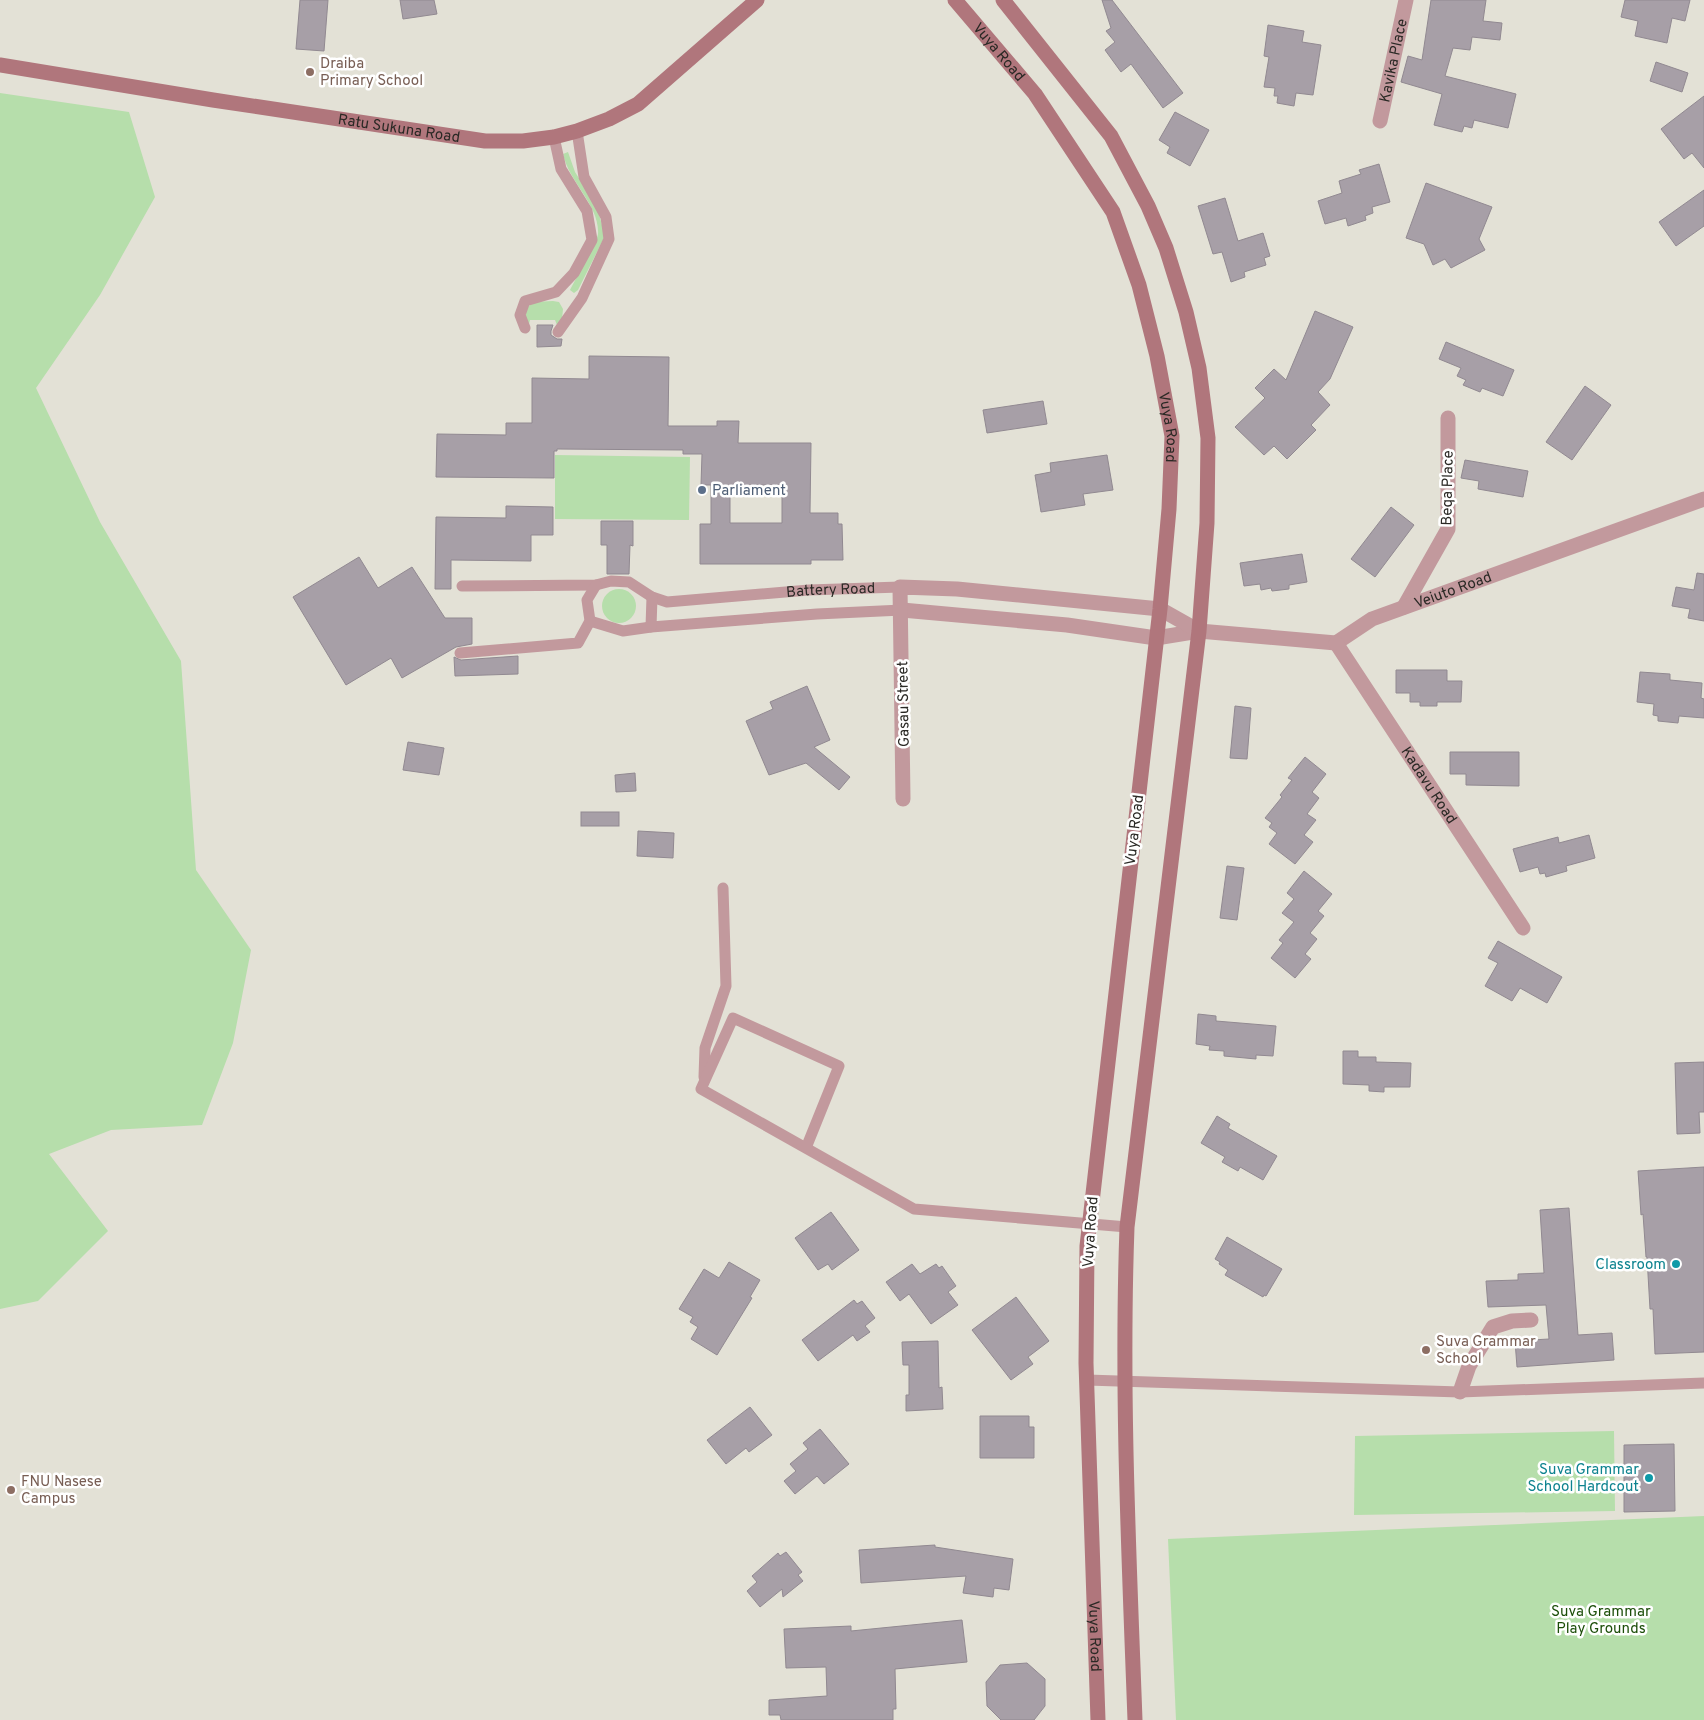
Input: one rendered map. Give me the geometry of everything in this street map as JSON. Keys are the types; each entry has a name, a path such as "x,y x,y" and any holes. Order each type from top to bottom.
{"main road":[{"name":"Ratu Sukuna Road","path":"0,65 485,141 523,141 554,137 577,131 609,119 638,104 756,0"},
{"name":"Vuya Road","path":"954,0 1035,94 1113,212 1139,285 1158,356 1172,436 1169,509 1160,609 1087,1246 1087,1380 1098,1720"},
{"path":"1004,0 1111,136 1148,206 1166,248 1186,312 1199,368 1208,438 1207,522 1199,631 1127,1227 1124,1304 1125,1381 1135,1720"}],"street":[{"name":"Kavika Place","path":"1380,121 1406,0"},
{"name":"Beqa Place","path":"1404,607 1448,529 1448,418"},
{"name":"Veiuto Road","path":"1336,643 1372,619 1704,499"},
{"name":"Battery Road","path":"900,587 957,589 1160,609 1199,631"},
{"name":"Gasau Street","path":"900,587 902,610 903,799"},
{"name":"Battery Road","path":"902,610 1067,625 1156,638 1199,631"},
{"path":"1199,631 1336,643"},
{"name":"Kadavu Road","path":"1336,643 1523,928"},
{"path":"1460,1392 1469,1366 1493,1327 1512,1321 1531,1320"}],"lane":[{"path":"558,332 582,298 609,239 606,217 584,177 577,131"},
{"path":"524,328 520,315 526,301 556,292 574,273 592,240 587,211 560,169 554,137"},
{"name":"Battery Road","path":"462,586 629,582 652,597 667,602 809,590 900,587"},
{"path":"460,653 578,643 590,621 588,600 596,584"},
{"path":"651,627 652,597"},
{"name":"Battery Road","path":"590,621 623,631 651,627 817,614 902,610"},
{"path":"704,1082 705,1048 726,986 723,888"},
{"path":"806,1148 839,1066 733,1018 701,1089 914,1209 1127,1227"},
{"path":"1087,1380 1460,1392 1704,1383"}],"green space":[{"path":"0,93 129,112 155,197 100,295 36,388 100,522 181,661 196,870 251,950 233,1043 202,1125 111,1130 49,1154 108,1231 38,1301 0,1309"},
{"path":"568,152 575,172 597,207 605,236 578,290 574,293 570,290 598,234 594,214 566,164 563,154"},
{"path":"533,302 559,302 563,309 562,319 557,325 555,320 530,320 529,324 526,318 526,309"},
{"path":"555,455 690,457 689,520 555,519"},
{"path":"619,589 626,590 631,594 635,599 635,613 631,618 626,622 619,623 612,622 607,618 603,613 602,606 603,599 607,594 612,590"},
{"path":"1614,1431 1615,1511 1354,1515 1355,1436"},
{"name":"Suva Grammar Play Grounds","path":"1704,1516 1704,1720 1176,1720 1168,1539"}],"building":[{"path":"300,0 328,0 324,51 296,49"},
{"path":"400,0 434,0 437,14 403,19"},
{"path":"1102,0 1112,0 1183,93 1163,108 1131,64 1121,72 1105,50 1115,42 1106,31 1111,28"},
{"path":"1431,0 1486,0 1483,21 1502,23 1500,40 1472,37 1470,50 1453,48 1445,76 1516,94 1508,128 1474,120 1472,128 1464,126 1462,132 1434,125 1442,94 1401,82 1408,56 1422,60"},
{"path":"1625,0 1690,0 1685,21 1672,18 1667,43 1635,36 1638,21 1621,17"},
{"path":"1268,25 1304,31 1302,42 1321,45 1313,95 1296,93 1294,106 1277,103 1278,96 1274,96 1275,88 1264,87 1269,57 1264,56"},
{"path":"1656,62 1688,73 1682,92 1650,81"},
{"path":"1704,96 1704,168 1692,153 1684,159 1661,129"},
{"path":"1175,112 1209,130 1190,166 1167,153 1170,147 1159,140"},
{"path":"1379,164 1390,202 1372,207 1373,213 1365,216 1366,220 1348,226 1346,218 1325,224 1318,201 1342,193 1339,181 1361,174 1359,170"},
{"path":"1426,183 1492,207 1479,239 1485,250 1451,268 1445,259 1433,265 1424,244 1406,238"},
{"path":"1704,190 1704,226 1676,246 1659,222"},
{"path":"1225,198 1238,241 1263,233 1270,256 1264,258 1266,265 1244,272 1245,277 1231,282 1222,252 1213,254 1198,206"},
{"path":"1315,311 1353,327 1330,379 1318,392 1330,405 1311,425 1316,430 1287,459 1274,446 1264,455 1235,427 1265,398 1255,388 1274,369 1286,380"},
{"path":"537,325 553,325 551,335 557,339 562,339 561,346 537,347"},
{"path":"1446,342 1514,370 1503,396 1482,388 1480,392 1463,385 1466,380 1457,376 1461,368 1439,359"},
{"path":"589,356 669,357 668,426 717,426 717,421 739,421 738,443 811,443 810,513 838,513 838,524 842,524 843,560 811,560 811,564 700,564 700,524 711,524 711,485 701,485 702,454 683,454 683,450 557,449 557,451 554,451 554,478 436,477 437,434 506,435 506,423 532,423 532,378 589,379","holes":["730,485 782,485 782,523 730,523"]},
{"path":"1585,386 1611,405 1572,460 1546,442"},
{"path":"1043,401 1047,424 987,433 983,410"},
{"path":"1107,455 1113,490 1083,494 1085,505 1041,512 1035,475 1051,472 1050,463"},
{"path":"1465,460 1528,471 1523,497 1478,489 1479,481 1461,478"},
{"path":"506,506 553,507 553,535 531,535 531,561 451,560 451,589 435,589 436,517 506,518"},
{"path":"1391,507 1414,525 1375,577 1351,559"},
{"path":"601,521 633,521 633,546 630,545 629,574 607,574 607,545 601,545"},
{"path":"1302,554 1307,582 1289,585 1289,589 1272,591 1271,588 1261,590 1260,584 1244,586 1240,563"},
{"path":"359,557 378,588 412,567 445,618 472,618 472,644 456,647 402,678 391,658 346,685 293,597"},
{"path":"1697,573 1704,574 1704,621 1688,618 1690,609 1672,606 1676,587 1694,590"},
{"path":"518,656 518,674 455,676 454,657 461,660"},
{"path":"1396,670 1447,670 1447,681 1462,681 1461,702 1437,702 1437,706 1420,706 1420,702 1410,702 1410,693 1396,693"},
{"path":"1640,672 1670,674 1670,680 1702,683 1701,698 1704,699 1704,718 1679,716 1678,723 1658,721 1658,716 1653,715 1654,704 1637,702"},
{"path":"807,686 830,740 814,747 850,777 839,790 806,763 769,775 746,721 773,709 770,702"},
{"path":"1235,706 1251,708 1247,759 1230,758"},
{"path":"408,742 444,748 439,775 403,770"},
{"path":"1450,752 1519,752 1519,786 1466,785 1466,774 1450,774"},
{"path":"1305,757 1326,774 1312,792 1319,798 1307,814 1316,820 1304,835 1313,842 1295,864 1269,844 1277,833 1269,827 1272,823 1265,818 1282,797 1280,795 1292,780 1288,778"},
{"path":"635,773 636,791 616,792 615,775"},
{"path":"581,812 619,812 619,826 581,826"},
{"path":"638,831 674,833 673,858 637,856"},
{"path":"1589,835 1595,858 1566,866 1567,871 1546,877 1545,873 1540,874 1538,867 1520,872 1513,849 1558,837 1559,843"},
{"path":"1227,866 1244,868 1237,920 1220,918"},
{"path":"1304,871 1332,894 1318,911 1324,916 1310,933 1317,939 1305,954 1311,959 1295,978 1271,958 1283,943 1279,940 1294,922 1282,913 1294,899 1287,893"},
{"path":"1498,941 1562,977 1547,1003 1520,988 1512,1001 1485,986 1498,963 1488,958"},
{"path":"1198,1014 1216,1016 1216,1021 1276,1026 1273,1056 1256,1055 1256,1059 1224,1056 1224,1051 1209,1050 1210,1046 1196,1044"},
{"path":"1343,1051 1358,1051 1358,1057 1376,1057 1376,1062 1411,1063 1410,1087 1384,1087 1384,1092 1369,1091 1369,1085 1343,1084"},
{"path":"1704,1062 1704,1112 1699,1112 1700,1133 1677,1134 1675,1063"},
{"path":"1217,1116 1230,1124 1228,1128 1277,1156 1263,1180 1240,1167 1238,1171 1222,1162 1225,1157 1201,1143"},
{"name":"Classroom","path":"1704,1167 1704,1352 1655,1354 1653,1309 1650,1309 1647,1257 1643,1214 1641,1215 1638,1171"},
{"path":"1569,1208 1578,1335 1612,1333 1614,1360 1517,1367 1515,1341 1549,1339 1546,1305 1488,1307 1486,1281 1518,1280 1518,1274 1544,1273 1540,1210"},
{"path":"831,1212 859,1250 832,1270 828,1264 818,1270 795,1238"},
{"path":"1227,1237 1282,1269 1266,1296 1264,1295 1263,1297 1225,1275 1228,1270 1215,1259"},
{"path":"729,1262 760,1280 750,1297 752,1298 717,1355 691,1339 698,1327 690,1322 693,1317 679,1309 704,1269 719,1278"},
{"path":"912,1264 920,1274 936,1264 939,1268 942,1266 956,1286 948,1292 958,1305 931,1324 909,1294 900,1301 886,1282"},
{"path":"1016,1297 1049,1341 1028,1357 1033,1364 1011,1380 972,1330"},
{"path":"854,1300 857,1304 862,1301 875,1318 865,1326 870,1332 857,1341 853,1335 818,1361 802,1340"},
{"path":"938,1341 939,1388 942,1387 943,1409 906,1411 906,1395 909,1395 909,1365 903,1365 902,1342"},
{"path":"750,1407 772,1435 749,1452 746,1448 726,1464 707,1440"},
{"path":"980,1416 1029,1416 1029,1427 1034,1427 1034,1458 980,1458"},
{"path":"820,1429 849,1464 824,1484 817,1476 795,1494 784,1481 796,1471 790,1464 808,1449 803,1443"},
{"name":"Suva Grammar School Hardcout","path":"1674,1444 1675,1511 1624,1512 1624,1445"},
{"path":"935,1545 935,1547 1013,1559 1009,1590 994,1588 993,1597 963,1593 966,1576 861,1583 859,1550"},
{"path":"786,1552 802,1572 798,1575 803,1581 783,1597 782,1589 760,1607 747,1591 757,1582 752,1576 778,1553 780,1556"},
{"path":"962,1620 967,1662 895,1669 896,1709 893,1709 893,1720 781,1720 780,1715 769,1715 769,1700 827,1696 826,1667 786,1668 784,1629 851,1626 851,1631"},
{"path":"1027,1663 1045,1679 1045,1706 1034,1720 1001,1720 987,1706 986,1682 1000,1665"}],"place":[{"name":"Draiba Primary School","path":"310,72"},
{"name":"Parliament","path":"702,490"},
{"name":"Classroom","path":"1676,1264"},
{"name":"Suva Grammar School","path":"1426,1350"},
{"name":"Suva Grammar School Hardcout","path":"1649,1478"},
{"name":"FNU Nasese Campus","path":"11,1490"}]}
